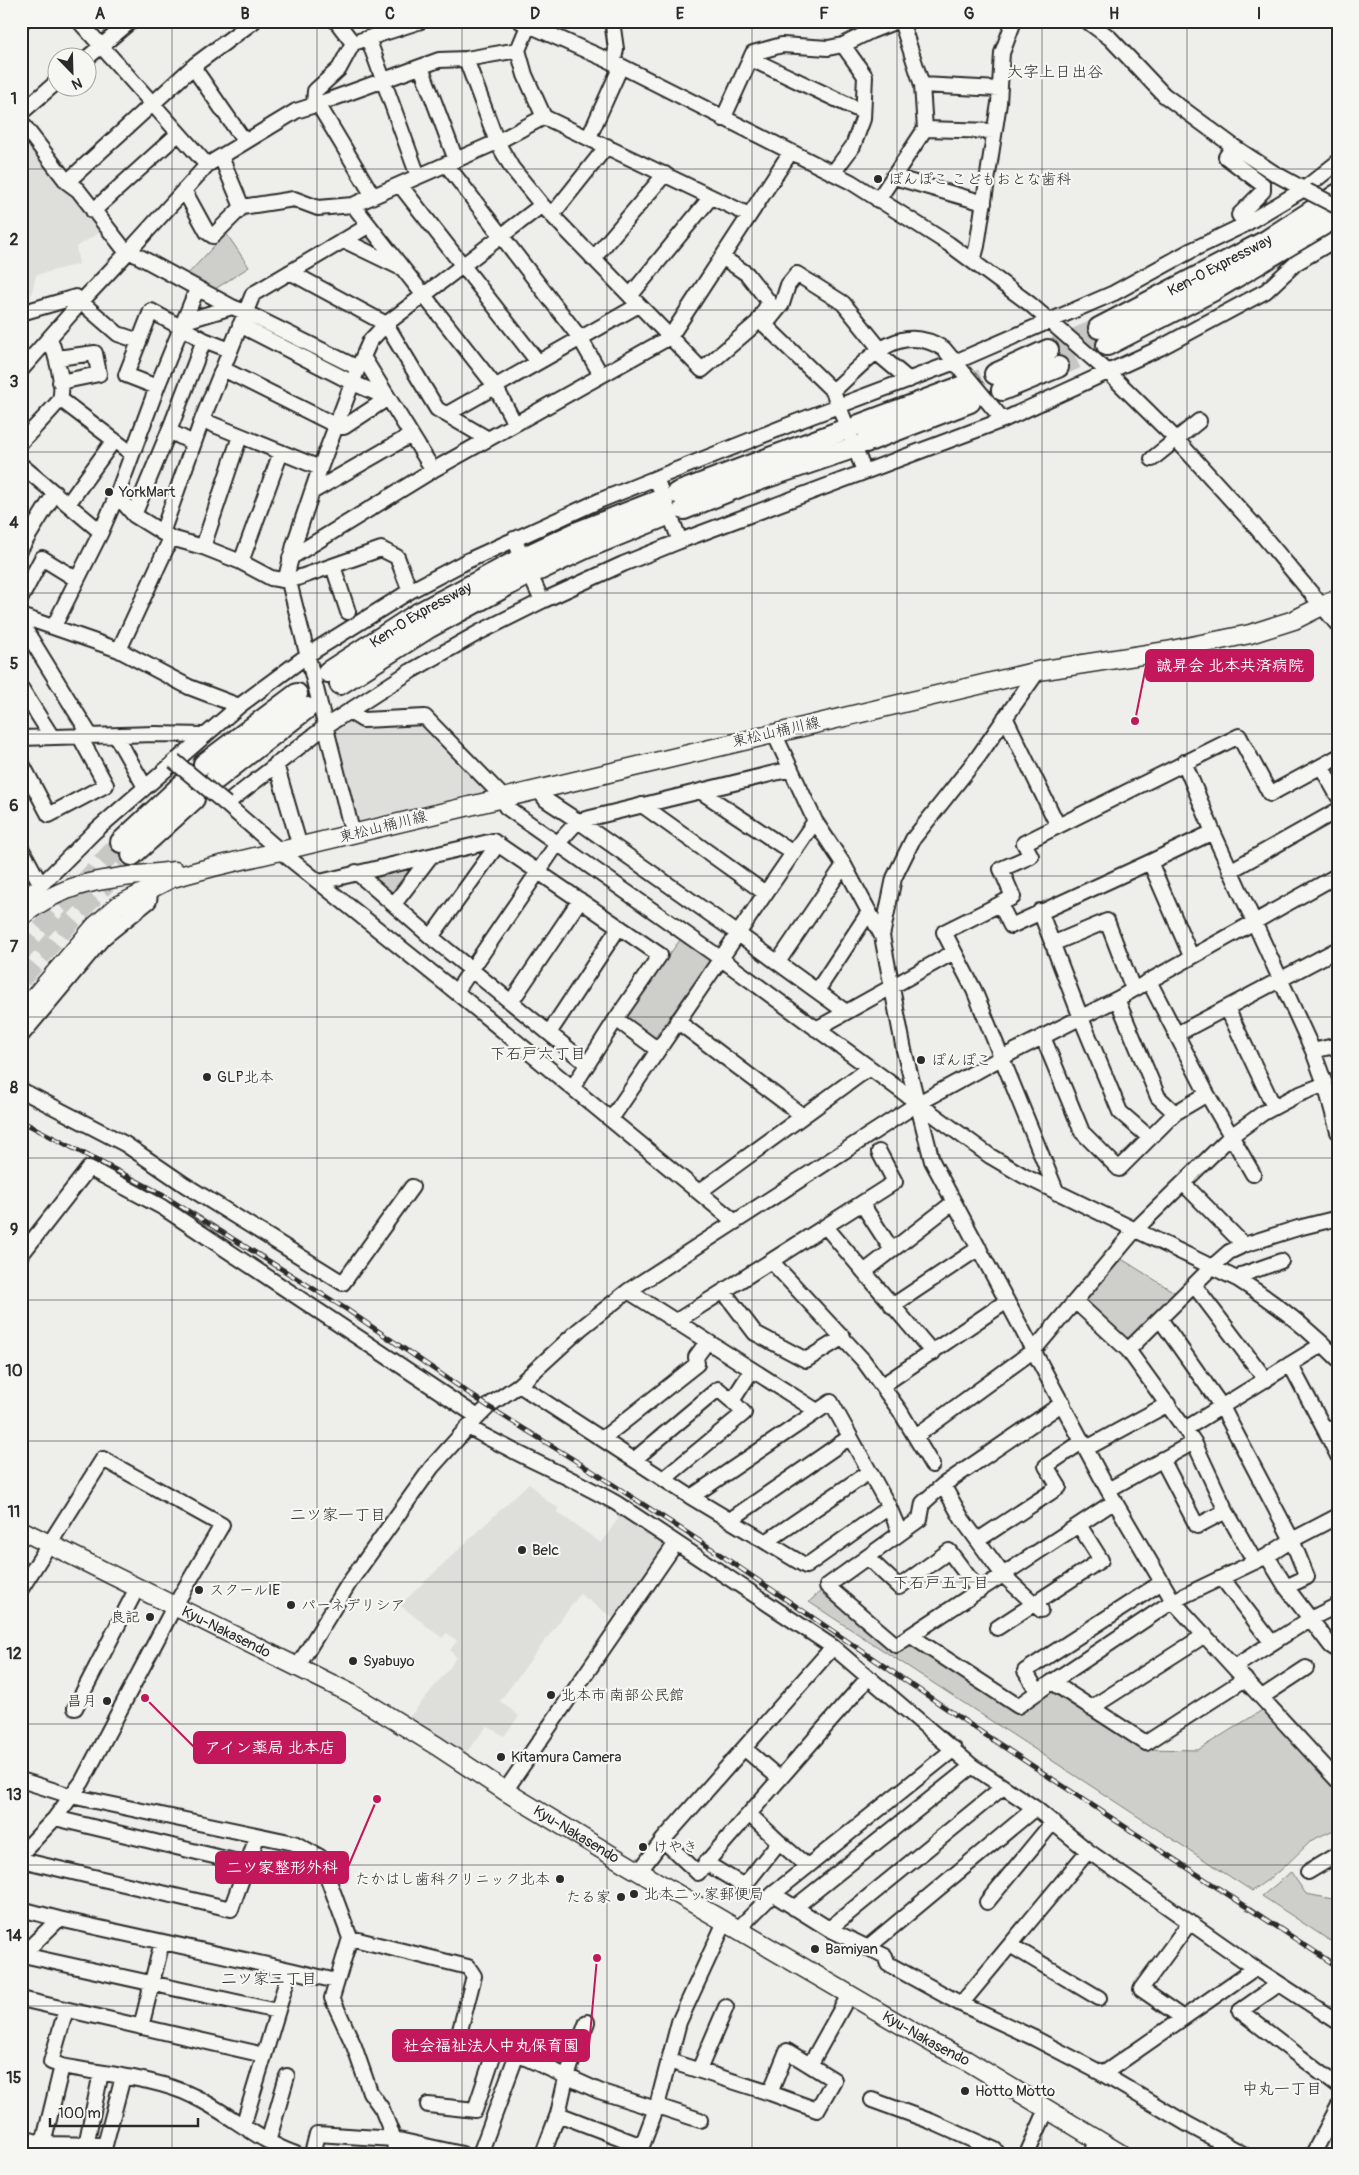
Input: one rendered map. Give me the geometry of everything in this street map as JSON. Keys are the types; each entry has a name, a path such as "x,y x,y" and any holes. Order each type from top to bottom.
{"highway":[{"name":"Ken-O Expressway","path":"1338,194 1266,241 1103,337 1214,290 1338,216"},
{"path":"998,382 1053,359"},
{"name":"Ken-O Expressway","path":"334,678 428,628 527,566 586,548 671,504 967,394"},
{"path":"210,772 302,701"},
{"path":"126,848 188,791"}],"main road":[{"name":"東松山桶川線","path":"21,1015 95,926 119,905 172,878 1038,671 1160,652 1250,634 1294,620 1330,601"},
{"name":"東松山桶川線","path":"21,917 63,890 95,880 213,867"},
{"name":"Kyu-Nakasendo","path":"21,1530 352,1694 437,1746 505,1791 639,1872 934,2044 966,2060 1047,2109 1095,2146 1122,2154"}],"street":[{"path":"80,21 207,165"},
{"path":"98,49 131,21"},
{"path":"66,182 152,102 193,67 254,21"},
{"path":"373,196 316,104 315,91 339,69 353,43 402,24 421,21"},
{"path":"588,137 617,65 612,21"},
{"path":"723,119 753,54 782,45 828,48 843,45 871,30 899,21 922,84 925,129 878,200"},
{"path":"973,262 999,103 1002,53 1014,21"},
{"path":"1087,21 1110,38 1164,95 1233,146 1274,173 1338,207"},
{"path":"338,22 353,43"},
{"path":"749,215 544,116 524,75 518,50 524,23 617,65 833,173 949,244 1030,304 1108,372 1176,439 1254,525 1330,601 1338,625"},
{"path":"368,38 418,176"},
{"path":"833,173 854,146 863,119 865,76 843,45"},
{"path":"21,370 207,165 296,111 439,60 466,59 518,50"},
{"path":"751,58 863,112"},
{"path":"466,59 496,142 512,168 542,205 702,370 761,324 782,304 788,285 797,274 843,303 879,351 909,380"},
{"path":"421,66 451,162 501,235 580,338 601,375"},
{"path":"193,67 245,142"},
{"path":"922,84 999,88"},
{"path":"21,113 48,90"},
{"path":"184,190 207,232 213,236 242,207 294,199 318,208 353,204 496,142 544,116"},
{"path":"21,122 66,182 78,190 124,249 197,289 360,363 388,398 433,470"},
{"path":"925,129 994,131"},
{"path":"94,211 178,134"},
{"path":"552,215 607,146"},
{"path":"1233,146 1226,157 1263,185 1263,192 1239,215 1246,224"},
{"path":"290,558 433,470 670,337 790,153"},
{"path":"221,157 242,207"},
{"path":"21,898 42,884 94,832 238,706 308,654 410,591 514,539 656,478 955,362 1114,293 1246,224 1306,190 1338,162"},
{"path":"593,259 665,174"},
{"path":"894,178 984,203"},
{"path":"400,184 538,362"},
{"path":"447,414 580,338 634,300 711,197"},
{"path":"353,204 368,226 495,386 514,424"},
{"path":"352,835 287,574 290,558 320,468 370,341 386,324 542,205"},
{"path":"183,324 239,309 252,294 368,226"},
{"path":"226,804 326,726 411,671 478,633 542,601 680,540 1003,420 1108,372 1160,348 1266,291 1296,263 1338,238"},
{"path":"343,240 402,269"},
{"path":"722,257 747,274 769,302 761,324"},
{"path":"290,272 386,324 437,409 488,439"},
{"path":"54,626 76,578 101,532 117,495 157,386 197,289"},
{"path":"21,313 76,297 118,334 139,341"},
{"path":"119,650 166,535 193,443 240,326 239,309"},
{"path":"157,386 126,375 151,311 183,324 204,340 230,350"},
{"path":"761,324 832,391 864,471"},
{"path":"240,326 352,384 388,398"},
{"path":"21,442 60,399 57,358 50,338"},
{"path":"832,391 879,351 903,338 915,339 936,344 944,349 1003,420"},
{"path":"134,515 170,431 204,340"},
{"path":"57,358 95,353 99,374 60,382"},
{"path":"222,368 337,426 344,427 388,398"},
{"path":"60,399 131,453"},
{"path":"202,420 320,468"},
{"path":"1152,459 1199,420"},
{"path":"170,431 193,443"},
{"path":"312,492 411,435"},
{"path":"203,547 240,436"},
{"path":"68,504 114,440"},
{"path":"241,562 281,452"},
{"path":"21,465 101,532"},
{"path":"656,478 680,540"},
{"path":"21,548 55,493"},
{"path":"117,495 134,515 166,535 241,562 271,578 289,581 381,548 397,557 410,591"},
{"path":"514,539 542,601"},
{"path":"21,598 42,558 76,578"},
{"path":"333,566 348,612"},
{"path":"21,762 49,815 106,785 85,736 26,631 23,617 54,626 119,650 189,687 238,706"},
{"path":"882,936 894,878 913,839 978,757 1038,671"},
{"path":"21,688 52,738"},
{"path":"350,712 363,720 425,717 503,798 506,807 720,958 990,1156 1056,1193 1239,1280 1266,1296 1293,1317 1338,1359"},
{"path":"1006,717 1058,826"},
{"path":"774,733 815,821 844,865 882,936 904,1050 932,1161 1112,1496 1173,1601 1338,1781"},
{"path":"21,738 204,735"},
{"path":"116,736 145,787"},
{"path":"1056,1193 974,990 944,932 1013,897 1001,869 1031,856 1024,843 1239,736 1270,794 1338,757"},
{"path":"174,761 280,851 456,992 735,1222"},
{"path":"1184,762 1230,871 1313,1051 1325,1084 1338,1132"},
{"path":"276,764 300,846"},
{"path":"1321,766 1338,796"},
{"path":"456,992 557,844 578,821 791,769"},
{"path":"538,789 546,800 738,933 846,1012"},
{"path":"700,791 793,853"},
{"path":"642,805 765,893"},
{"path":"1230,871 1338,810"},
{"path":"611,1119 815,821"},
{"path":"1000,904 1011,926 1213,832"},
{"path":"320,882 493,841 660,955 572,1087"},
{"path":"431,937 498,844"},
{"path":"21,848 42,884"},
{"path":"394,904 430,857"},
{"path":"1150,862 1191,956"},
{"path":"778,962 844,865"},
{"path":"356,872 431,937 587,1064"},
{"path":"298,1666 328,1615 378,1539 432,1467 491,1404 519,1385 580,1329 628,1291 918,1104 1001,1058 1117,998 1338,875"},
{"path":"21,1036 103,938 149,901 151,888"},
{"path":"511,1002 580,900"},
{"path":"1040,911 1080,1018 1120,1112 1150,1138"},
{"path":"817,990 869,912"},
{"path":"1052,944 1107,922 1133,989"},
{"path":"549,1033 619,927"},
{"path":"1177,1034 1338,949"},
{"path":"816,1029 954,952"},
{"path":"1149,980 1207,1094 1253,1174"},
{"path":"1117,998 1158,1097 1175,1112"},
{"path":"1227,1008 1274,1107"},
{"path":"616,1019 658,1050"},
{"path":"677,1021 803,1116"},
{"path":"1043,1037 1082,1132 1119,1168 1175,1112 1207,1094"},
{"path":"1313,1051 1338,1044"},
{"path":"699,1192 869,1068"},
{"path":"916,1436 1034,1350 1135,1230 1231,1136 1274,1107 1325,1084"},
{"path":"21,1090 125,1144 186,1185 343,1283 412,1187"},
{"path":"675,1322 895,1182 879,1152"},
{"path":"21,1256 89,1168 162,1206 478,1417"},
{"path":"1183,1183 1244,1245"},
{"path":"864,1272 954,1202"},
{"path":"862,1204 892,1250"},
{"path":"1128,1350 1229,1252 1244,1245 1298,1228 1338,1219"},
{"path":"826,1227 933,1353"},
{"path":"892,1306 979,1248"},
{"path":"1239,1280 1244,1274 1281,1261"},
{"path":"772,1262 843,1337 883,1385 916,1436 932,1465"},
{"path":"1194,1285 1266,1380"},
{"path":"628,1291 816,1411"},
{"path":"724,1292 756,1333 806,1360 843,1337"},
{"path":"883,1385 1008,1301"},
{"path":"1075,1301 1128,1350 1194,1442 1226,1511 1261,1559 1286,1587 1331,1646 1334,1648 1338,1646"},
{"path":"1160,1319 1222,1407 1292,1540 1307,1577 1286,1587"},
{"path":"602,1439 696,1364 696,1357 707,1342"},
{"path":"1186,1429 1323,1344"},
{"path":"1290,1364 1332,1428 1338,1456"},
{"path":"732,1401 752,1370"},
{"path":"519,1385 664,1479 806,1566 889,1507"},
{"path":"635,1459 718,1389 744,1413 664,1479"},
{"path":"691,1496 831,1402 889,1507 900,1533"},
{"path":"1063,1403 944,1485 923,1502 920,1519 827,1586 896,1645 979,1591 999,1570 1079,1525 1112,1496 1162,1459 1194,1442"},
{"path":"978,1540 1059,1486 1046,1466 1168,1404"},
{"path":"468,1427 507,1449 616,1503 833,1646 868,1678 954,1748 972,1766 1035,1808 1088,1851 1279,1984 1338,2022"},
{"path":"730,1520 850,1438"},
{"path":"21,1589 51,1545 103,1459 222,1525 174,1607 82,1782 55,1818 21,1854"},
{"path":"1162,1459 1197,1526 1226,1511"},
{"path":"766,1542 869,1472"},
{"path":"944,1485 962,1519 999,1570 1038,1607"},
{"path":"911,1636 1018,1706 1173,1601 1261,1559 1338,1516"},
{"path":"997,1628 1038,1607 1101,1560 1079,1525"},
{"path":"505,1791 676,1543"},
{"path":"867,1557 899,1587 949,1551 979,1591"},
{"path":"1222,1578 1272,1643"},
{"path":"1038,1692 1025,1671 1162,1582"},
{"path":"75,1708 137,1588"},
{"path":"1234,1667 1310,1619 1337,1608"},
{"path":"1091,1708 1204,1635"},
{"path":"639,1872 663,1840 745,1749 833,1646"},
{"path":"1262,1697 1306,1668"},
{"path":"663,1840 698,1873 868,1678"},
{"path":"1052,1682 1146,1743 1245,1679"},
{"path":"558,2114 641,2150 656,2108 679,2022 731,1926 954,1748"},
{"path":"745,1749 779,1778"},
{"path":"794,1908 972,1766"},
{"path":"21,1780 71,1796 294,1844 320,1857 350,1938 332,1998 354,2046 370,2092 382,2109 394,2139 395,2154"},
{"path":"830,1929 1003,1787"},
{"path":"868,1948 1035,1808"},
{"path":"748,1814 807,1866"},
{"path":"55,1818 247,1864"},
{"path":"987,1902 1052,1822"},
{"path":"21,1860 231,1909 258,1837"},
{"path":"706,1863 744,1886 779,1842"},
{"path":"961,2004 1088,1851"},
{"path":"1308,1872 1338,1854"},
{"path":"773,1894 830,1929 885,1956 888,1964 961,2004 1034,2038 1102,2074 1189,2125 1218,2148 1243,2154"},
{"path":"21,1909 336,1981"},
{"path":"22,1955 59,1919"},
{"path":"1183,2018 1141,1989 1190,1922"},
{"path":"350,1938 468,1967 474,1976 459,2034 517,2054 566,2078 656,2108 700,2120"},
{"path":"141,2027 162,1942"},
{"path":"1010,1944 1099,1998"},
{"path":"22,1955 151,1985 277,2011"},
{"path":"1102,2074 1256,1968"},
{"path":"243,2126 290,1970"},
{"path":"1279,1984 1240,2011 1338,2086"},
{"path":"810,2065 849,1995"},
{"path":"21,2000 264,2055"},
{"path":"699,2070 726,2007"},
{"path":"66,2010 51,2062 102,2074 157,2083 191,2095 221,2111 277,2148 296,2154"},
{"path":"547,2152 566,2078 588,2022"},
{"path":"428,2105 475,2110 496,2048"},
{"path":"669,2061 817,2110 834,2080 787,2051 770,2093"},
{"path":"480,2154 517,2054"},
{"path":"47,2147 62,2066"},
{"path":"86,2145 102,2074"},
{"path":"268,2142 287,2076"},
{"path":"21,2137 47,2147 105,2145 123,2078"},
{"path":"872,2100 930,2121 995,2150 998,2154"},
{"path":"1313,2154 1338,2107"},
{"path":"1027,2154 1047,2109"},
{"path":"312,2154 317,2134 394,2139 462,2154"}],"shaded area":[{"path":"21,126 66,188 102,231 76,247 79,264 36,275 29,305 21,310"},
{"path":"367,230 383,251 354,237"},
{"path":"226,233 249,267 212,291 188,274"},
{"path":"422,719 493,791 359,822 334,724"},
{"path":"21,859 36,887 21,898"},
{"path":"415,863 417,866 392,898 369,874"},
{"path":"683,936 712,959 654,1039 624,1016"},
{"path":"1120,1258 1179,1295 1131,1341 1126,1342 1085,1301"},
{"path":"529,1483 546,1500 558,1508 557,1512 601,1543 622,1513 663,1541 664,1545 617,1621 580,1594 500,1701 519,1716 504,1736 487,1726 464,1755 408,1719 451,1666 456,1657 450,1650 457,1641 447,1633 442,1638 400,1605"},
{"path":"825,1587 901,1648 916,1639 1020,1710 1048,1690 1143,1749 1198,1750 1264,1709 1338,1783 1338,1828 1312,1840 1280,1871 1252,1891 809,1602"},
{"path":"1291,1872 1306,1894 1338,1900 1338,1946 1262,1896"}],"tunnel":[{"path":"1048,350 1099,328"},
{"path":"1058,367 1107,345"},
{"path":"963,386 995,374"},
{"path":"307,708 340,684"},
{"path":"21,952 121,842"},
{"path":"21,979 69,923 132,855"}],"railway":[{"path":"21,1121 156,1191 346,1309 489,1407 715,1551 981,1732 1338,1967"}],"place":[{"name":"ぽんぽこ こどもおとな歯科","path":"878,179"},
{"name":"YorkMart","path":"109,492"},
{"name":"誠昇会 北本共済病院","path":"1135,721"},
{"name":"ぽんぽこ","path":"921,1060"},
{"name":"GLP北本","path":"207,1077"},
{"name":"Belc","path":"522,1550"},
{"name":"スクールIE","path":"199,1590"},
{"name":"パーネデリシア","path":"291,1605"},
{"name":"良記","path":"150,1617"},
{"name":"Syabuyo","path":"353,1661"},
{"name":"北本市 南部公民館","path":"551,1695"},
{"name":"アイン薬局 北本店","path":"145,1698"},
{"name":"昌月","path":"107,1701"},
{"name":"Kitamura Camera","path":"501,1757"},
{"name":"二ツ家整形外科","path":"377,1799"},
{"name":"けやき","path":"643,1847"},
{"name":"たかはし歯科クリニック北本","path":"560,1879"},
{"name":"北本二ッ家郵便局","path":"634,1894"},
{"name":"たる家","path":"621,1897"},
{"name":"Bamiyan","path":"815,1949"},
{"name":"社会福祉法人中丸保育園","path":"597,1958"},
{"name":"Hotto Motto","path":"965,2091"}],"district":[{"name":"大字上日出谷","path":"1055,72"},
{"name":"下石戸六丁目","path":"538,1054"},
{"name":"二ツ家一丁目","path":"338,1515"},
{"name":"下石戸五丁目","path":"941,1583"},
{"name":"二ツ家二丁目","path":"269,1979"},
{"name":"中丸一丁目","path":"1282,2089"}]}
